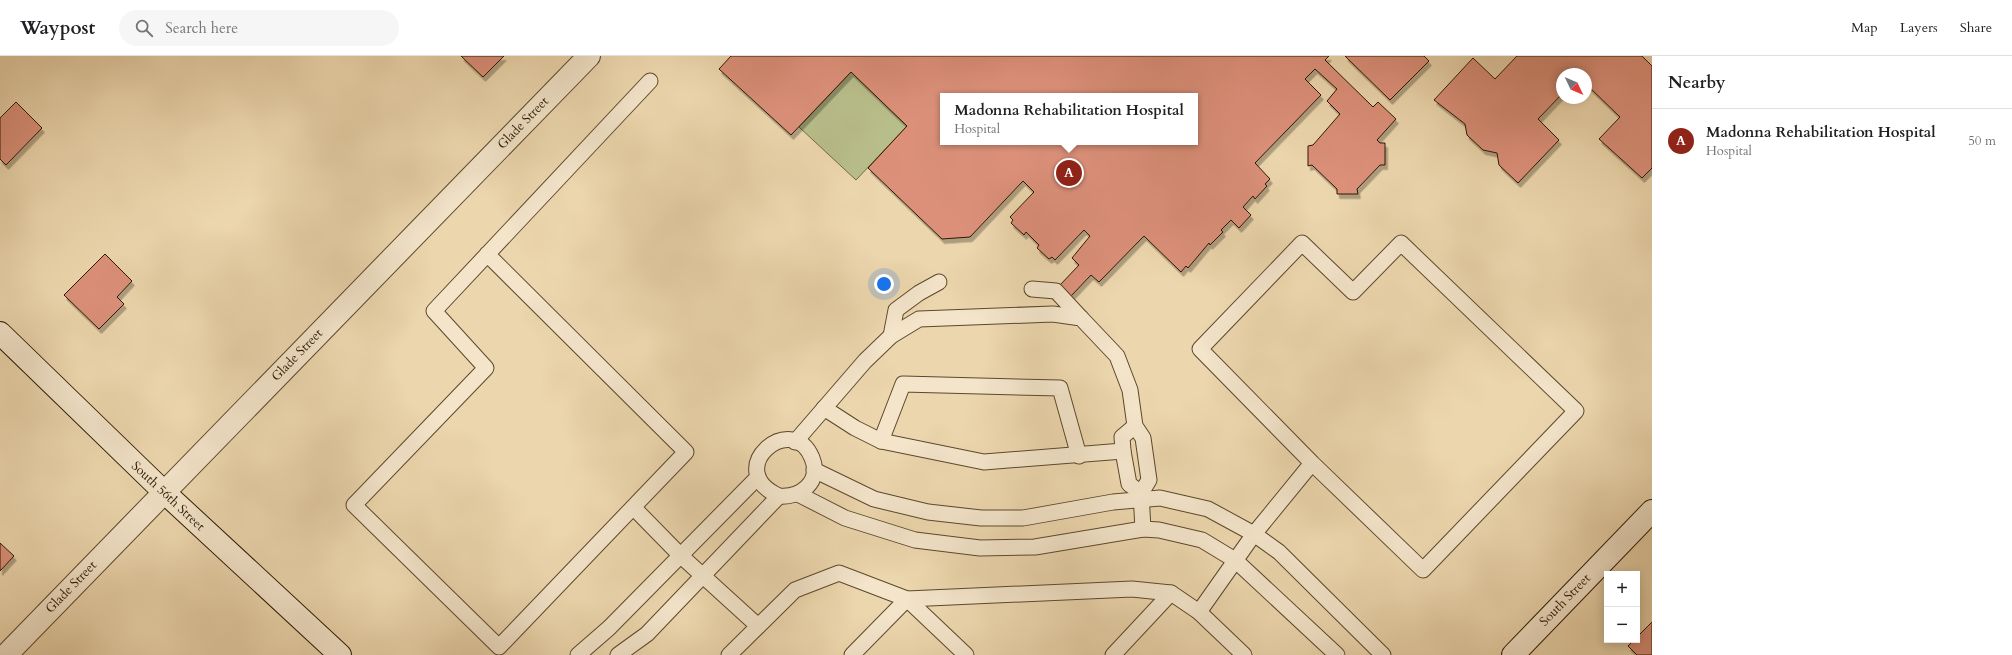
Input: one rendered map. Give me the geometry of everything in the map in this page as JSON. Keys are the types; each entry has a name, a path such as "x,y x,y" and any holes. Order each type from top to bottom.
{"street":[{"name":"Glade Street","path":"6,655 589,56"},
{"name":"South 56th Street","path":"0,333 164,492 340,655"},
{"name":"South Street","path":"1513,655 1652,511"}],"lane":[{"path":"486,254 686,452 634,508 499,647 354,506 486,368 434,310 486,254 650,81"},
{"path":"1302,243 1353,292 1400,243 1576,411 1423,570 1312,463 1200,349 1302,243"},
{"path":"891,336 896,310 919,293 939,282"},
{"path":"1032,289 1056,291 1117,356 1130,390 1135,426 1144,438 1149,480 1141,496 1143,529"},
{"path":"795,442 865,361 891,336 919,319 1053,314 1081,318"},
{"path":"881,441 903,384 1060,388 1079,456"},
{"path":"824,408 855,428 881,441 984,462 1123,452"},
{"path":"1135,426 1122,437 1123,452 1129,484 1141,496"},
{"path":"787,440 795,442 809,452 813,460 814,470 812,480 806,488 798,494 789,497 779,496 762,486 758,477 757,467 759,458 770,444 787,440"},
{"path":"1198,612 1254,534 1312,463"},
{"path":"814,470 874,499 928,512 981,518 1023,518 1141,496 1160,498 1208,509 1254,534 1279,552 1383,655"},
{"path":"578,655 609,628 758,477"},
{"path":"798,494 845,518 915,540 980,548 1035,548 1143,529 1159,530 1202,540 1235,560 1337,655"},
{"path":"618,655 647,634 779,496"},
{"path":"634,508 680,555 758,626"},
{"path":"729,655 795,590 839,572 907,599 966,655"},
{"path":"852,655 907,599 1132,589 1171,593 1198,612 1244,655"},
{"path":"1113,655 1171,593"}],"green space":[{"path":"851,72 907,126 856,180 799,127"}],"building":[{"path":"461,56 504,56 483,77"},
{"path":"731,56 1329,56 1325,60 1373,107 1378,102 1396,119 1377,140 1380,143 1385,143 1385,165 1380,165 1357,189 1358,194 1337,194 1337,189 1312,165 1308,166 1308,146 1313,145 1340,114 1327,101 1337,89 1315,69 1305,79 1321,95 1255,163 1270,179 1265,184 1267,186 1255,199 1253,196 1243,207 1251,215 1239,228 1231,220 1221,230 1223,232 1210,245 1209,243 1188,268 1186,266 1181,272 1144,236 1099,282 1091,275 1071,296 1060,285 1079,265 1072,258 1090,236 1084,230 1055,260 1052,257 1049,259 1037,248 1039,245 1026,232 1024,235 1011,223 1013,220 1010,217 1034,192 1023,181 970,237 942,239 868,168 907,126 851,72 791,135 719,69"},
{"path":"1345,56 1424,56 1429,61 1390,100"},
{"path":"1517,56 1642,56 1652,66 1652,168 1642,178 1599,139 1620,117 1592,90 1592,68 1556,68 1556,100 1538,119 1559,140 1518,183 1499,165 1497,153 1483,150 1467,135 1465,124 1434,100 1473,58 1495,79"},
{"path":"16,102 42,128 6,165 0,159 0,118"},
{"path":"105,254 132,281 117,297 124,304 99,329 64,295"},
{"path":"0,543 14,556 0,571"},
{"path":"1652,622 1652,655 1637,655 1628,646 1631,643 1640,643 1640,634"}],"place":[{"name":"Madonna Rehabilitation Hospital","path":"1069,173"}]}
